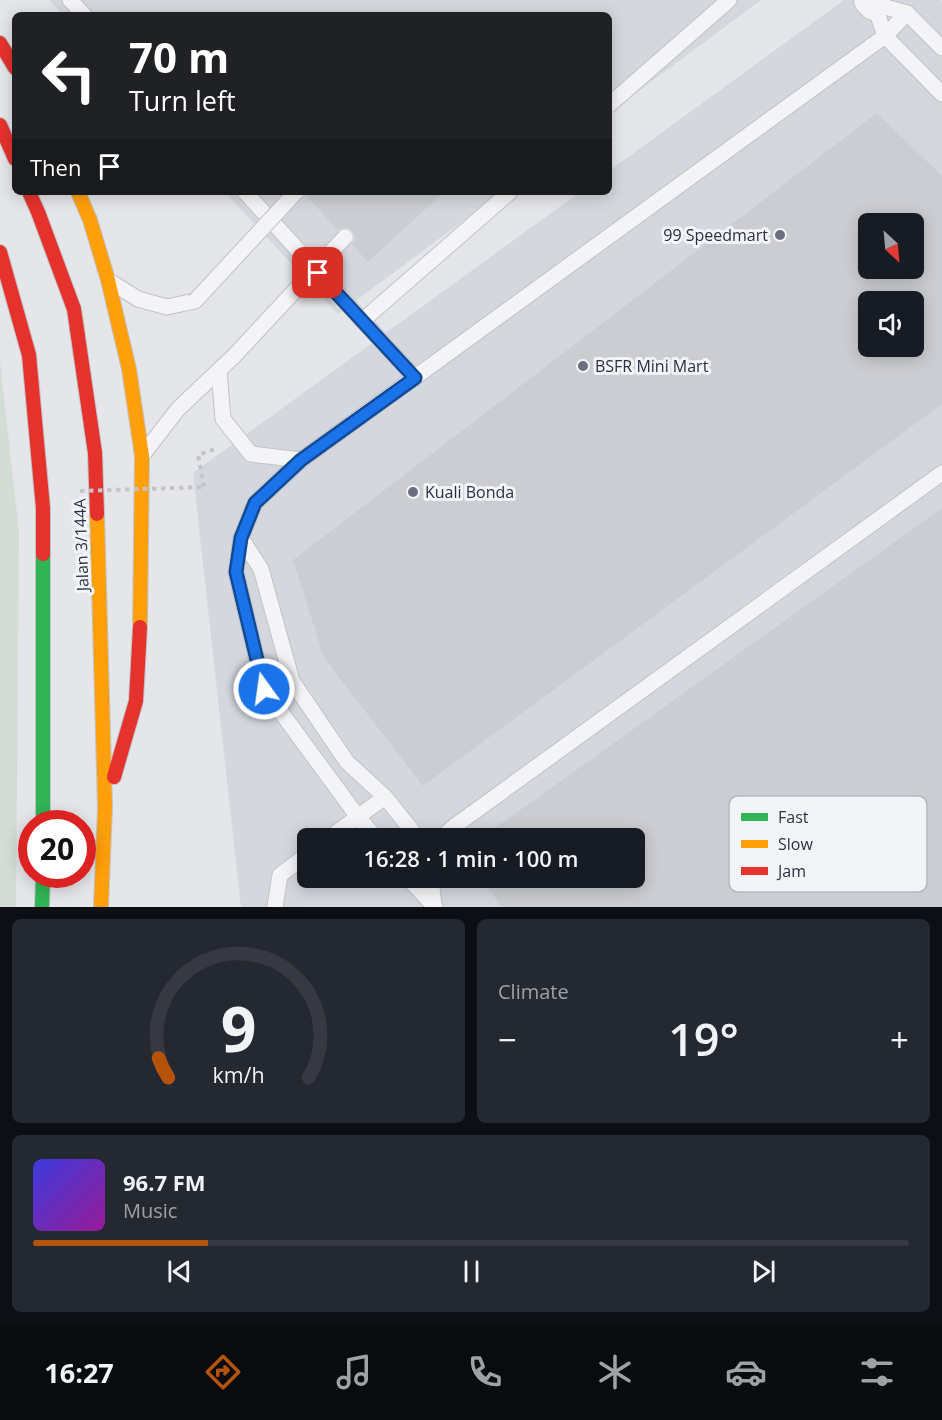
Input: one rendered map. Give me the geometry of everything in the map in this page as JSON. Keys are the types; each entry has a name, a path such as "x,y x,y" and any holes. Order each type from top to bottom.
{"street":[{"path":"0,43 12,63"},
{"path":"0,125 12,152"},
{"name":"Jalan 3/144A","path":"30,195 74,309 95,453 105,807 101,907"},
{"path":"79,195 90,220 108,280 129,369 142,456 141,598 136,700 105,807"},
{"path":"0,252 29,355 44,508 43,810"},
{"path":"42,888 42,907"}],"lane":[{"path":"70,0 81,12"},
{"path":"612,102 729,0"},
{"path":"872,2 907,13 942,48"},
{"path":"872,2 885,36 942,94"},
{"path":"367,828 264,689 236,572 241,538 255,503 301,460 885,36 907,13"},
{"path":"248,195 415,378"},
{"path":"108,280 138,299 167,307 195,301 293,195"},
{"path":"363,321 507,195"},
{"path":"142,456 178,408 234,356 345,237"},
{"path":"219,371 223,419 251,454 301,460"},
{"path":"453,828 942,473"},
{"path":"241,538 261,569 292,681 347,762 385,796 410,828"},
{"path":"343,828 385,796"},
{"path":"274,907 280,875 297,862"},
{"path":"417,888 434,907"},
{"path":"432,888 434,907"}],"path":[{"path":"80,491 204,487 198,455 224,446"}],"shaded area":[{"path":"49,0 761,0 612,111 612,12 60,12"},
{"path":"844,0 941,0 942,907 241,907 193,473 576,195 612,195 612,169"},
{"path":"228,195 498,195 338,314"},
{"path":"0,361 19,532 16,907 0,907"}],"building":[{"path":"877,113 942,176 942,404 423,786 324,658 293,560"},
{"path":"306,195 441,195 368,262 352,244 355,239 352,230 347,227 338,230"},
{"path":"942,508 942,907 502,907 488,888 645,888 645,828 495,828"}],"traffic: fast":[{"path":"43,554 43,810"},
{"path":"42,907 43,888"}],"traffic: slow":[{"path":"79,195 90,220 108,280 129,369 142,456 140,627"},
{"path":"97,514 105,807 101,907"}],"traffic: jam":[{"path":"0,43 12,63"},
{"path":"0,125 12,152"},
{"path":"30,195 74,309 95,453 97,514"},
{"path":"0,252 29,355 43,508 43,554"},
{"path":"114,777 136,701 140,627"}],"place":[{"name":"99 Speedmart","path":"780,235"},
{"name":"BSFR Mini Mart","path":"583,366"},
{"name":"Kuali Bonda","path":"413,492"}],"route":[{"path":"264,689 236,572 241,538 255,503 301,460 415,378 318,273"}]}
